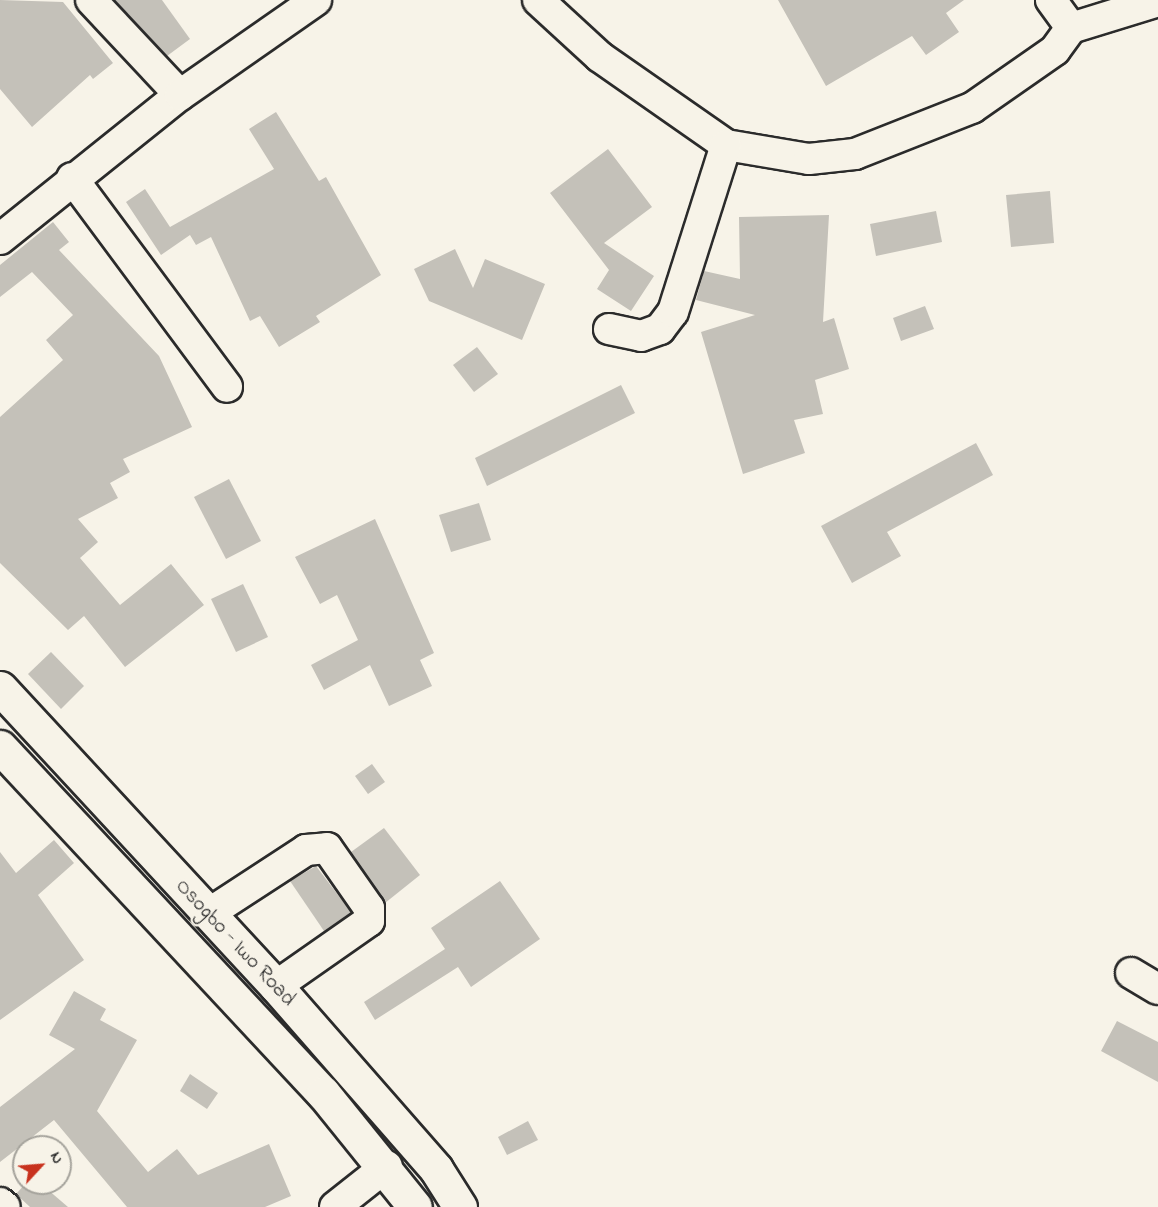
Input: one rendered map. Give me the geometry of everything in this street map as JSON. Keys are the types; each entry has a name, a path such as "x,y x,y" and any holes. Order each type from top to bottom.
{"main road":[{"name":"Osogbo - Iwo Road","path":"0,687 276,986 436,1169 460,1207"},
{"name":"Osogbo - Iwo Road","path":"0,747 387,1166 415,1207"}],"street":[{"path":"91,0 180,95"},
{"path":"0,239 72,178 180,95 316,0"},
{"path":"538,0 600,57 726,145 809,159 855,154 912,135 972,108 1016,80 1055,50 1071,27 1158,1"},
{"path":"1051,0 1071,27"},
{"path":"609,329 641,336 660,329 674,312 726,145"},
{"path":"72,178 227,387"},
{"path":"208,914 306,850 327,848 369,909 369,921 276,986"},
{"path":"1131,973 1158,989"},
{"path":"335,1207 387,1166"},
{"path":"0,1203 4,1207"}],"building":[{"path":"0,0 63,2 113,63 93,79 90,75 32,127 0,89"},
{"path":"115,0 162,0 190,39 167,56"},
{"path":"778,0 964,0 946,13 959,32 926,55 912,36 826,86"},
{"path":"276,112 319,181 326,177 381,275 316,316 320,322 279,347 260,316 250,321 211,237 196,245 190,235 161,255 126,202 145,189 170,227 274,169 249,129"},
{"path":"608,149 652,207 604,243 654,276 631,311 597,289 609,270 550,193"},
{"path":"1050,191 1054,243 1011,247 1006,195"},
{"path":"936,211 942,242 876,256 870,224"},
{"path":"829,215 823,322 834,318 849,369 815,380 823,414 794,420 805,453 743,474 701,332 755,315 696,300 704,271 740,279 739,217"},
{"path":"53,222 69,242 59,250 159,356 192,427 123,459 130,472 110,483 118,498 78,519 98,542 80,558 120,605 171,564 204,605 125,667 84,616 68,630 0,563 0,417 63,360 46,340 73,315 32,272 0,297 0,265"},
{"path":"455,249 473,288 485,259 545,284 522,340 429,301 414,269"},
{"path":"925,306 934,329 901,341 893,318"},
{"path":"477,347 498,374 474,392 453,365"},
{"path":"621,385 635,413 487,486 475,458"},
{"path":"976,443 993,475 887,532 901,556 852,583 821,526"},
{"path":"229,479 261,541 226,559 194,497"},
{"path":"479,503 491,540 451,552 439,515"},
{"path":"375,519 434,653 420,660 432,686 389,706 370,665 324,690 311,665 358,640 337,595 320,604 295,557"},
{"path":"243,584 268,637 236,652 211,599"},
{"path":"51,652 84,686 61,709 28,674"},
{"path":"372,764 385,782 368,794 355,776"},
{"path":"384,828 420,875 385,903 351,852"},
{"path":"54,840 74,863 38,895 84,960 0,1020 0,852 16,873"},
{"path":"316,866 351,912 324,931 290,881"},
{"path":"500,881 540,939 471,987 458,967 375,1020 364,1002 445,949 431,928"},
{"path":"74,991 106,1009 100,1020 137,1040 97,1111 148,1172 177,1149 198,1175 269,1144 291,1196 265,1207 127,1207 72,1141 72,1135 67,1135 54,1120 35,1135 12,1135 12,1153 0,1162 0,1107 75,1049 49,1035"},
{"path":"1117,1021 1158,1042 1158,1082 1101,1051"},
{"path":"190,1074 218,1093 207,1109 180,1091"},
{"path":"528,1121 538,1140 507,1155 498,1137"},
{"path":"17,1195 54,1195 68,1207 30,1207"}]}
